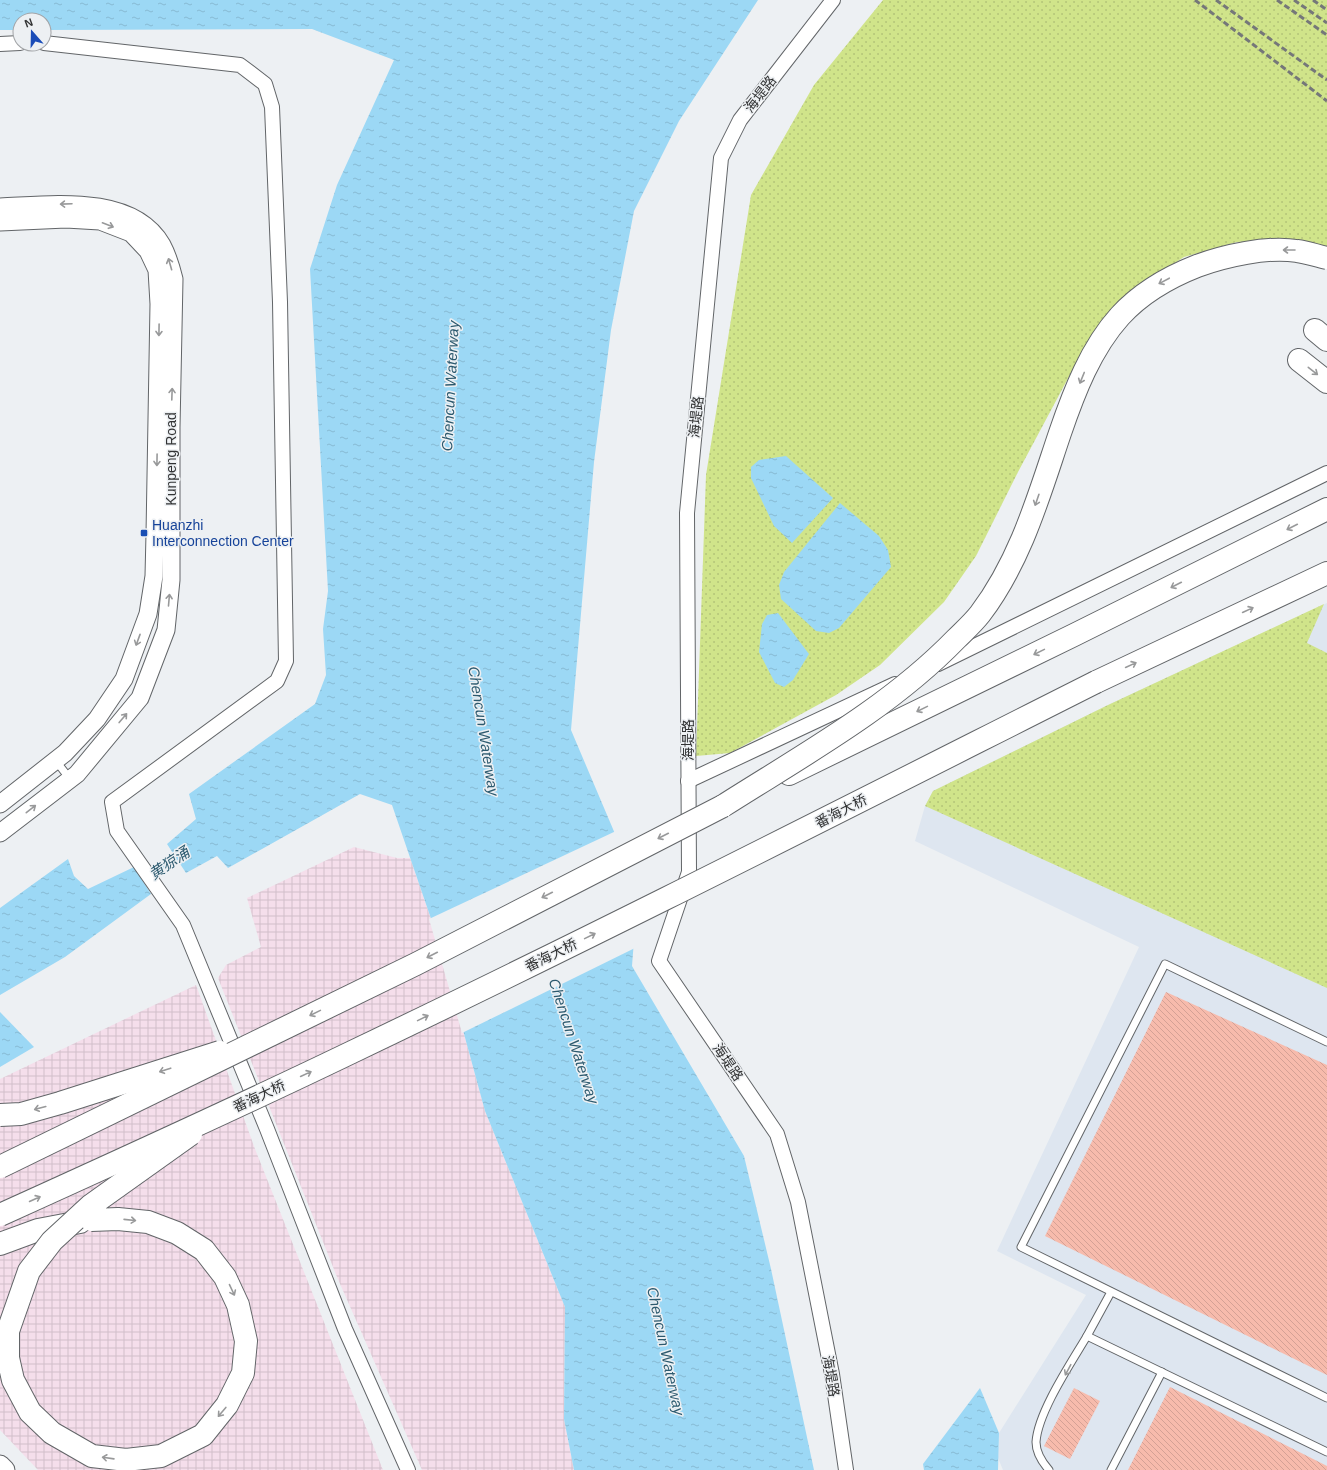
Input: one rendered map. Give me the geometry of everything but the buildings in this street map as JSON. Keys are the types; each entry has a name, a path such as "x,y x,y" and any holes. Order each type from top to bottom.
{"main road":[{"path":"723,806 868,712 911,681 944,651 979,615 1004,579 1025,534 1067,413 1085,369 1100,342 1120,316 1152,288 1183,271 1218,258 1253,251 1295,250 1327,258"},
{"path":"1299,360 1327,382"},
{"path":"0,1167 416,964 723,806 1074,636 1327,509"},
{"name":"番海大桥","path":"0,1215 212,1118 610,927 1096,682 1327,572"},
{"path":"0,1115 21,1114 60,1103 268,1037"},
{"path":"0,1244 38,1230 91,1220 118,1219 148,1222 177,1233 204,1250 225,1277 238,1305 246,1341 243,1373 228,1405 203,1435 161,1456 126,1460 92,1456 52,1433 30,1412 13,1380 8,1358 8,1330 29,1272 52,1241 90,1206 212,1118"},
{"path":"0,1465 5,1470"}],"street":[{"name":"海堤路","path":"833,0 740,120 721,158 687,513 689,872 659,961 777,1134 801,1217 832,1374 846,1470"},
{"path":"0,44 12,43"},
{"path":"52,44 240,66 265,84 272,107 280,302 286,661 277,681 112,802 117,831 183,925 267,1130 345,1329 408,1470"},
{"name":"Kunpeng Road","path":"0,207 80,204 121,212 144,225 161,243 169,260 174,279 171,427 171,580 166,630 140,698 77,774 0,833"},
{"name":"Kunpeng Road","path":"0,222 66,219 100,221 131,233 148,251 157,270 160,304 156,534 154,576 148,614 124,679 96,719 56,761 0,804"},
{"path":"688,782 985,642 1327,473"}],"lane":[{"path":"56,761 70,779"},
{"path":"1327,1042 1165,964 1021,1247 1327,1398"},
{"path":"1049,1470 1038,1454 1036,1443 1042,1420 1111,1292"},
{"path":"1087,1336 1327,1452"},
{"path":"1112,1470 1162,1372"}],"shaded area":[{"path":"1327,603 1327,1470 1003,1470 998,1458 999,1433 1086,1295 997,1251 1139,947 915,841 925,806 933,791 1108,705"},
{"path":"354,847 397,858 410,858 439,942 485,1111 565,1307 564,1419 574,1470 422,1470 337,1277 218,978 226,965 261,947 247,898"},
{"path":"196,985 255,1149 383,1470 38,1470 0,1430 0,1079"}],"green space":[{"path":"883,0 1327,0 1327,246 1288,239 1237,242 1184,257 1139,286 1081,354 1018,472 976,556 944,602 880,665 836,695 730,753 696,756 706,475 751,195 814,85"},
{"path":"1324,604 1307,643 1327,653 1327,988 925,806 933,791 1108,705"}],"water":[{"name":"Chencun Waterway","path":"0,0 758,0 679,121 634,211 611,330 594,462 571,730 638,888 632,966 744,1156 771,1269 814,1470 574,1470 564,1419 565,1307 485,1111 439,942 392,805 360,794 228,868 217,856 186,873 167,844 196,819 189,794 315,704 326,675 323,629 328,591 310,269 337,185 394,60 312,29 52,30 52,12 12,12 12,30 0,30"},
{"path":"786,456 833,498 792,543 774,526 751,478 751,467 759,460"},
{"path":"840,503 879,536 888,550 891,567 839,628 829,633 816,631 781,599 779,585 784,572"},
{"path":"778,613 809,654 793,680 784,687 775,683 759,652 762,624 767,615"},
{"path":"68,859 74,876 88,889 134,867 151,894 65,957 0,995 0,908"},
{"path":"0,1012 34,1047 0,1067"},
{"path":"980,1388 999,1433 998,1470 924,1470 923,1464"}],"pier":[{"path":"616,831 639,888 635,948 462,1033 429,919"}],"waterway":[{"name":"黄猄涌","path":"150,876 179,856"}],"railway":[{"path":"1195,0 1327,101"},
{"path":"1216,0 1327,80"},
{"path":"1277,0 1327,35"},
{"path":"1294,0 1327,23"},
{"path":"1313,0 1327,10"}],"place":[{"name":"Huanzhi Interconnection Center","path":"144,533"}]}
